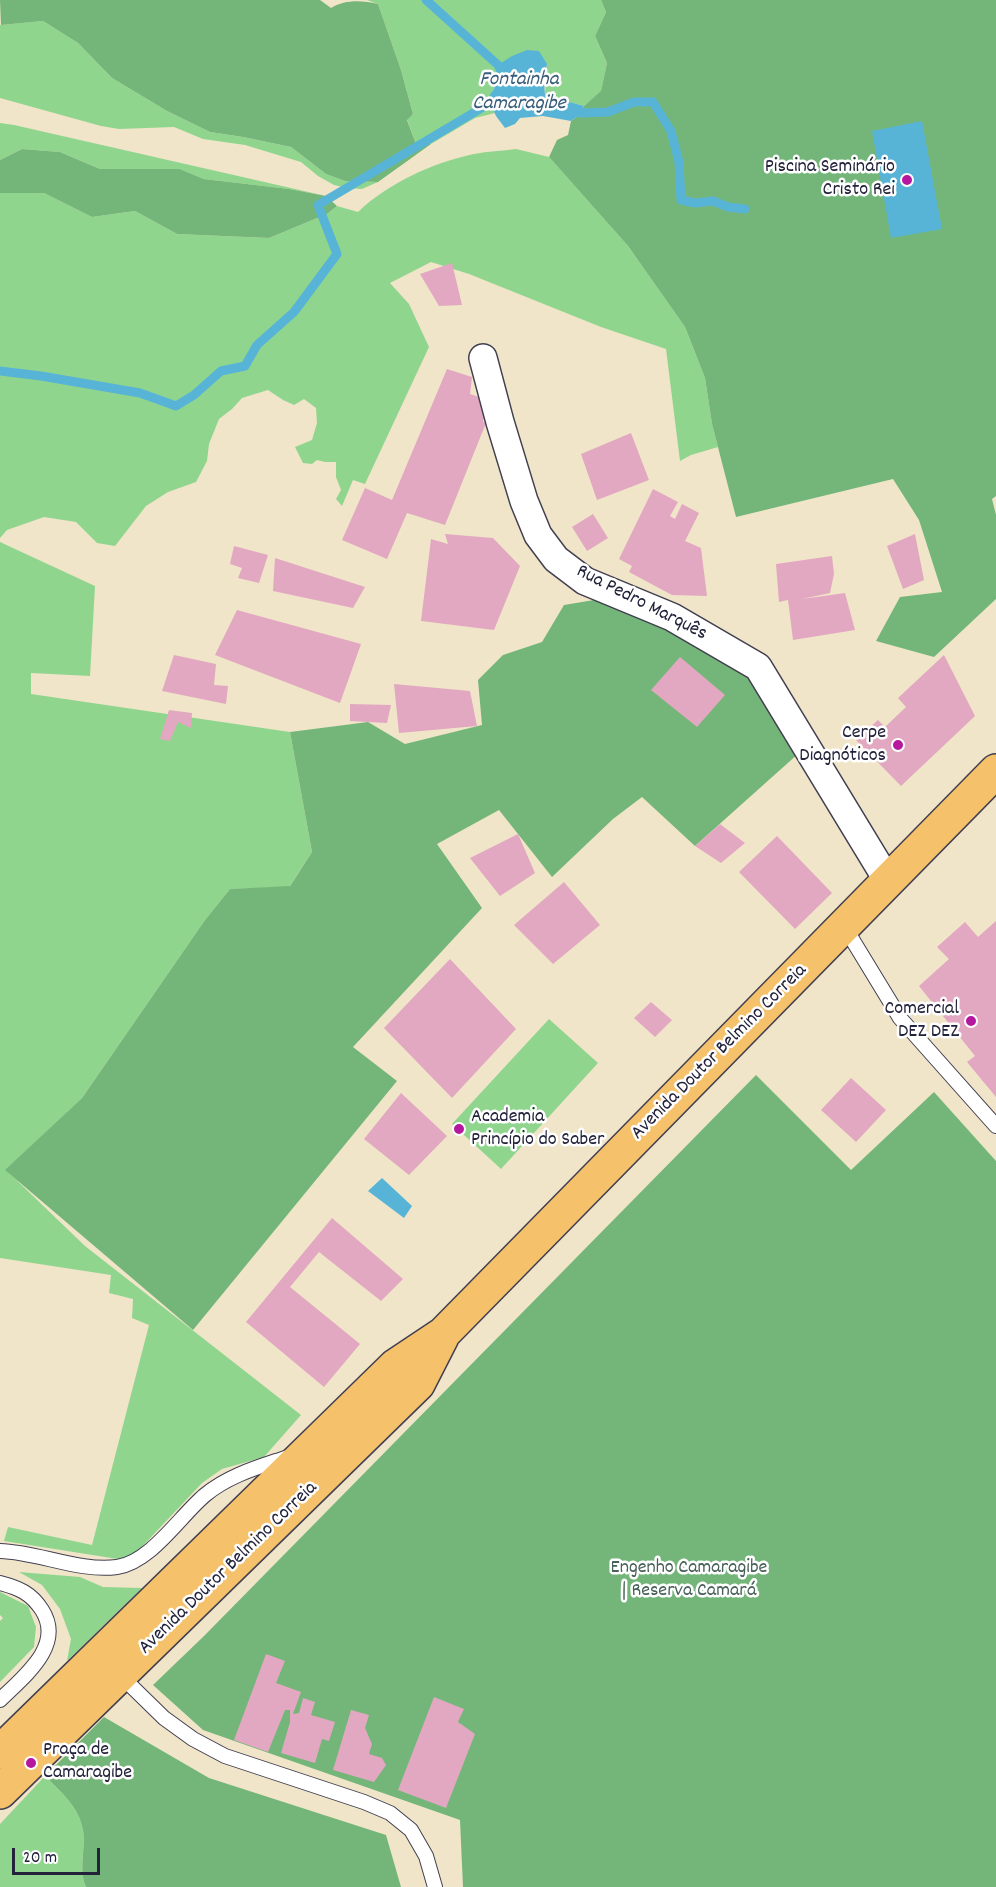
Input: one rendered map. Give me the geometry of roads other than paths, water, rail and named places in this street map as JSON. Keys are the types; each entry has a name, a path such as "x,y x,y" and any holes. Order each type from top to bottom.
{"main road":[{"name":"Avenida Doutor Belmino Correia","path":"0,1752 395,1366 443,1334 996,771"},
{"name":"Avenida Doutor Belmino Correia","path":"0,1792 418,1384 443,1334"}],"street":[{"name":"Rua Pedro Marquês","path":"483,358 524,501 538,535 556,559 585,581 672,617 758,667 888,881"}],"lane":[{"path":"844,926 900,1018 996,1126"},
{"path":"0,1550 101,1568 121,1566 138,1559 205,1495 223,1483 241,1473 310,1450"},
{"path":"0,1583 21,1588 40,1607 47,1619 49,1634 46,1647 38,1661 0,1700"},
{"path":"120,1675 164,1718 193,1739 225,1756 364,1802 390,1813 411,1830 426,1856 435,1887"}],"water":[{"name":"Fontainha Camaragibe","path":"527,50 539,51 547,64 544,81 545,95 584,106 582,113 571,121 543,116 520,118 515,124 505,128 490,103 498,65"},
{"name":"Piscina Seminário Cristo Rei","path":"922,121 942,229 891,238 872,131"},
{"path":"382,1178 412,1206 404,1218 368,1191"}],"waterway":[{"path":"426,0 498,65 504,76"},
{"path":"0,371 140,393 176,406 194,395 221,371 245,366 257,345 294,312 337,254 318,205 490,103 496,94"},
{"path":"572,111 608,112 634,102 653,102 671,131 679,162 681,200 695,203 713,201 728,207 745,209"}],"place":[{"name":"Piscina Seminário Cristo Rei","path":"907,180"},
{"name":"Cerpe Diagnóticos","path":"898,745"},
{"name":"Comercial DEZ DEZ","path":"971,1021"},
{"name":"Academia Princípio do Saber","path":"459,1129"},
{"name":"Praça de Camaragibe","path":"31,1763"}],"park label":[{"name":"Engenho Camaragibe | Reserva Camará","path":"689,1580"}]}
